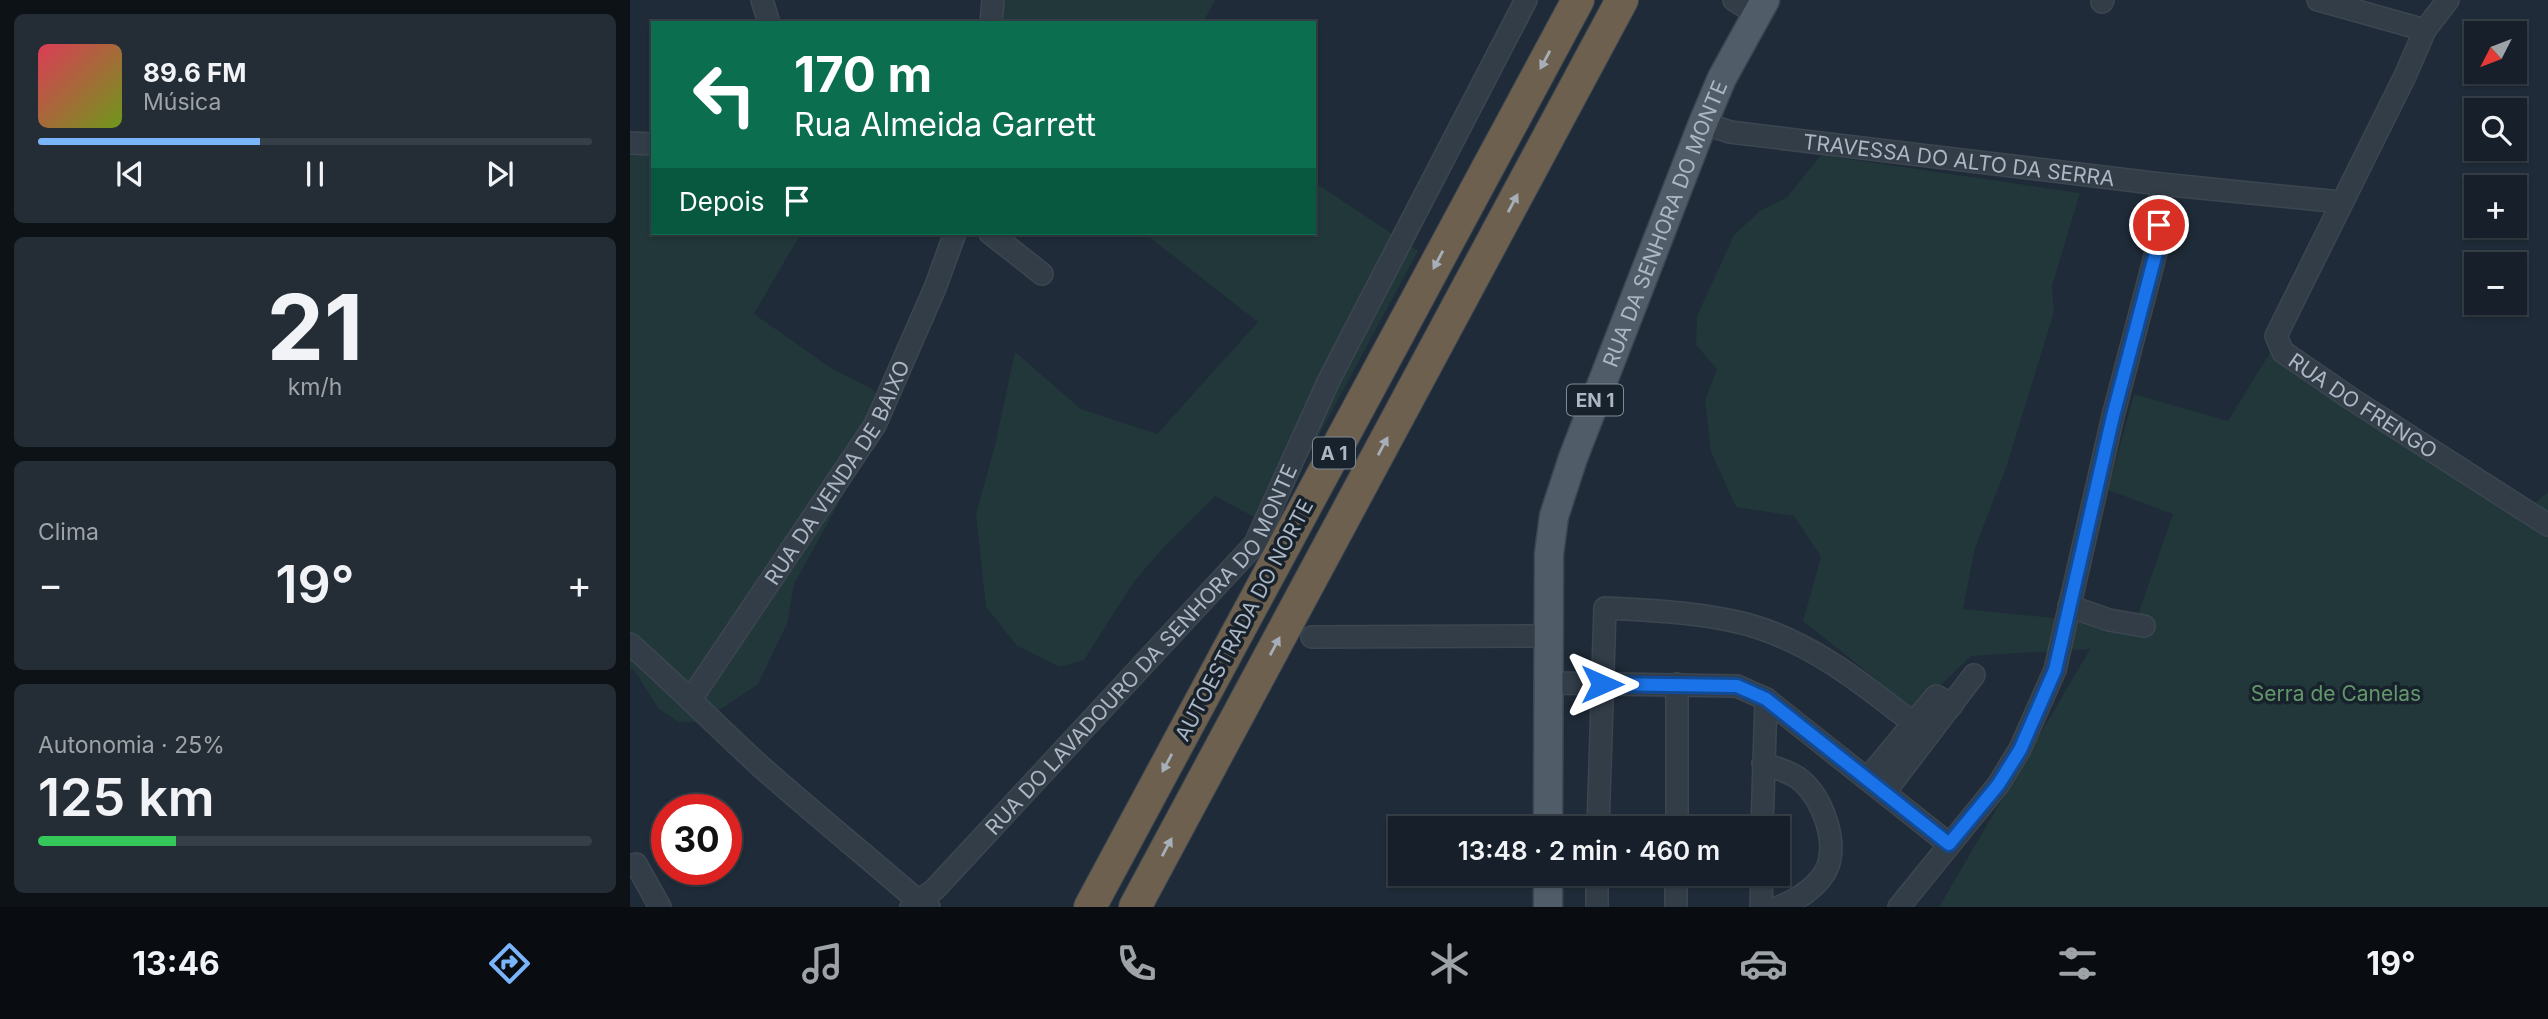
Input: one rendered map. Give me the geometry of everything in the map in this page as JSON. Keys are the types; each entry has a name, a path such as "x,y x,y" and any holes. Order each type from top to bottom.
{"highway":[{"name":"AUTOESTRADA DO NORTE","path":"1090,907 1578,0"},
{"name":"AUTOESTRADA DO NORTE","path":"1135,907 1622,0"}],"main road":[{"name":"RUA DA SENHORA DO MONTE","path":"1548,816 1549,554 1554,516 1573,458 1703,123 1752,5"},
{"path":"1548,886 1548,907"}],"street":[{"path":"762,0 768,21"},
{"path":"990,21 993,0"},
{"name":"RUA DO LAVADOURO DA SENHORA DO MONTE","path":"920,905 1255,544 1329,380 1526,0"},
{"path":"2318,0 2425,30"},
{"name":"RUA DO FRENGO","path":"2448,0 2425,30 2405,76 2276,336 2283,352 2548,525"},
{"name":"TRAVESSA DO ALTO DA SERRA","path":"1703,123 1730,132 2161,184 2341,202"},
{"path":"630,143 651,144"},
{"path":"1899,907 1998,785 2020,750 2055,670 2113,416 2158,245 2161,184"},
{"name":"RUA DA VENDA DE BAIXO","path":"691,699 875,425 935,288 954,235"},
{"path":"993,235 1042,274"},
{"path":"2069,606 2109,620 2144,625"},
{"path":"1598,816 1605,608 1672,611 1735,621 1804,647 1860,681 1914,724"},
{"path":"1312,637 1550,636"},
{"path":"630,644 766,771 920,905"},
{"path":"1885,792 1974,675"},
{"path":"1550,683 1737,686 1766,699 1949,844"},
{"path":"1677,684 1677,816"},
{"path":"1868,778 1936,696 1952,705"},
{"path":"1762,816 1766,699"},
{"path":"1763,763 1802,781 1816,800 1826,821 1831,847 1827,867 1813,886 1790,903 1779,907"},
{"path":"636,864 660,907"},
{"path":"1597,886 1597,907"},
{"path":"1676,886 1676,907"},
{"path":"1761,907 1762,886"}],"green space":[{"path":"1000,0 1215,0 1204,21 996,21"},
{"path":"651,152 651,235 800,235 754,314 831,368 872,389 893,415 845,492 794,584 787,624 758,684 702,722 679,722 659,709 634,670 630,669 630,153"},
{"name":"Serra de Canelas","path":"1821,155 2080,193 2052,286 2054,312 2006,468 1975,548 1963,609 2134,626 2173,514 2108,490 2134,394 2228,421 2282,333 2287,346 2534,504 2548,492 2548,907 1939,907 2090,649 1971,656 1915,710 1803,621 1821,557 1794,516 1736,507 1711,452 1705,400 1717,369 1696,345 1697,316 1734,235 1760,211 1787,197"},
{"path":"1316,183 1418,251 1274,519 1254,517 1215,496 1163,548 1133,583 1084,660 1060,667 1017,646 986,607 976,514 995,445 1015,352 1081,409 1157,434 1258,322 1147,235 1316,235"}],"route":[{"path":"1602,684 1737,686 1766,699 1949,844 1998,785 2020,750 2055,670 2113,416 2158,245 2159,225"}]}
